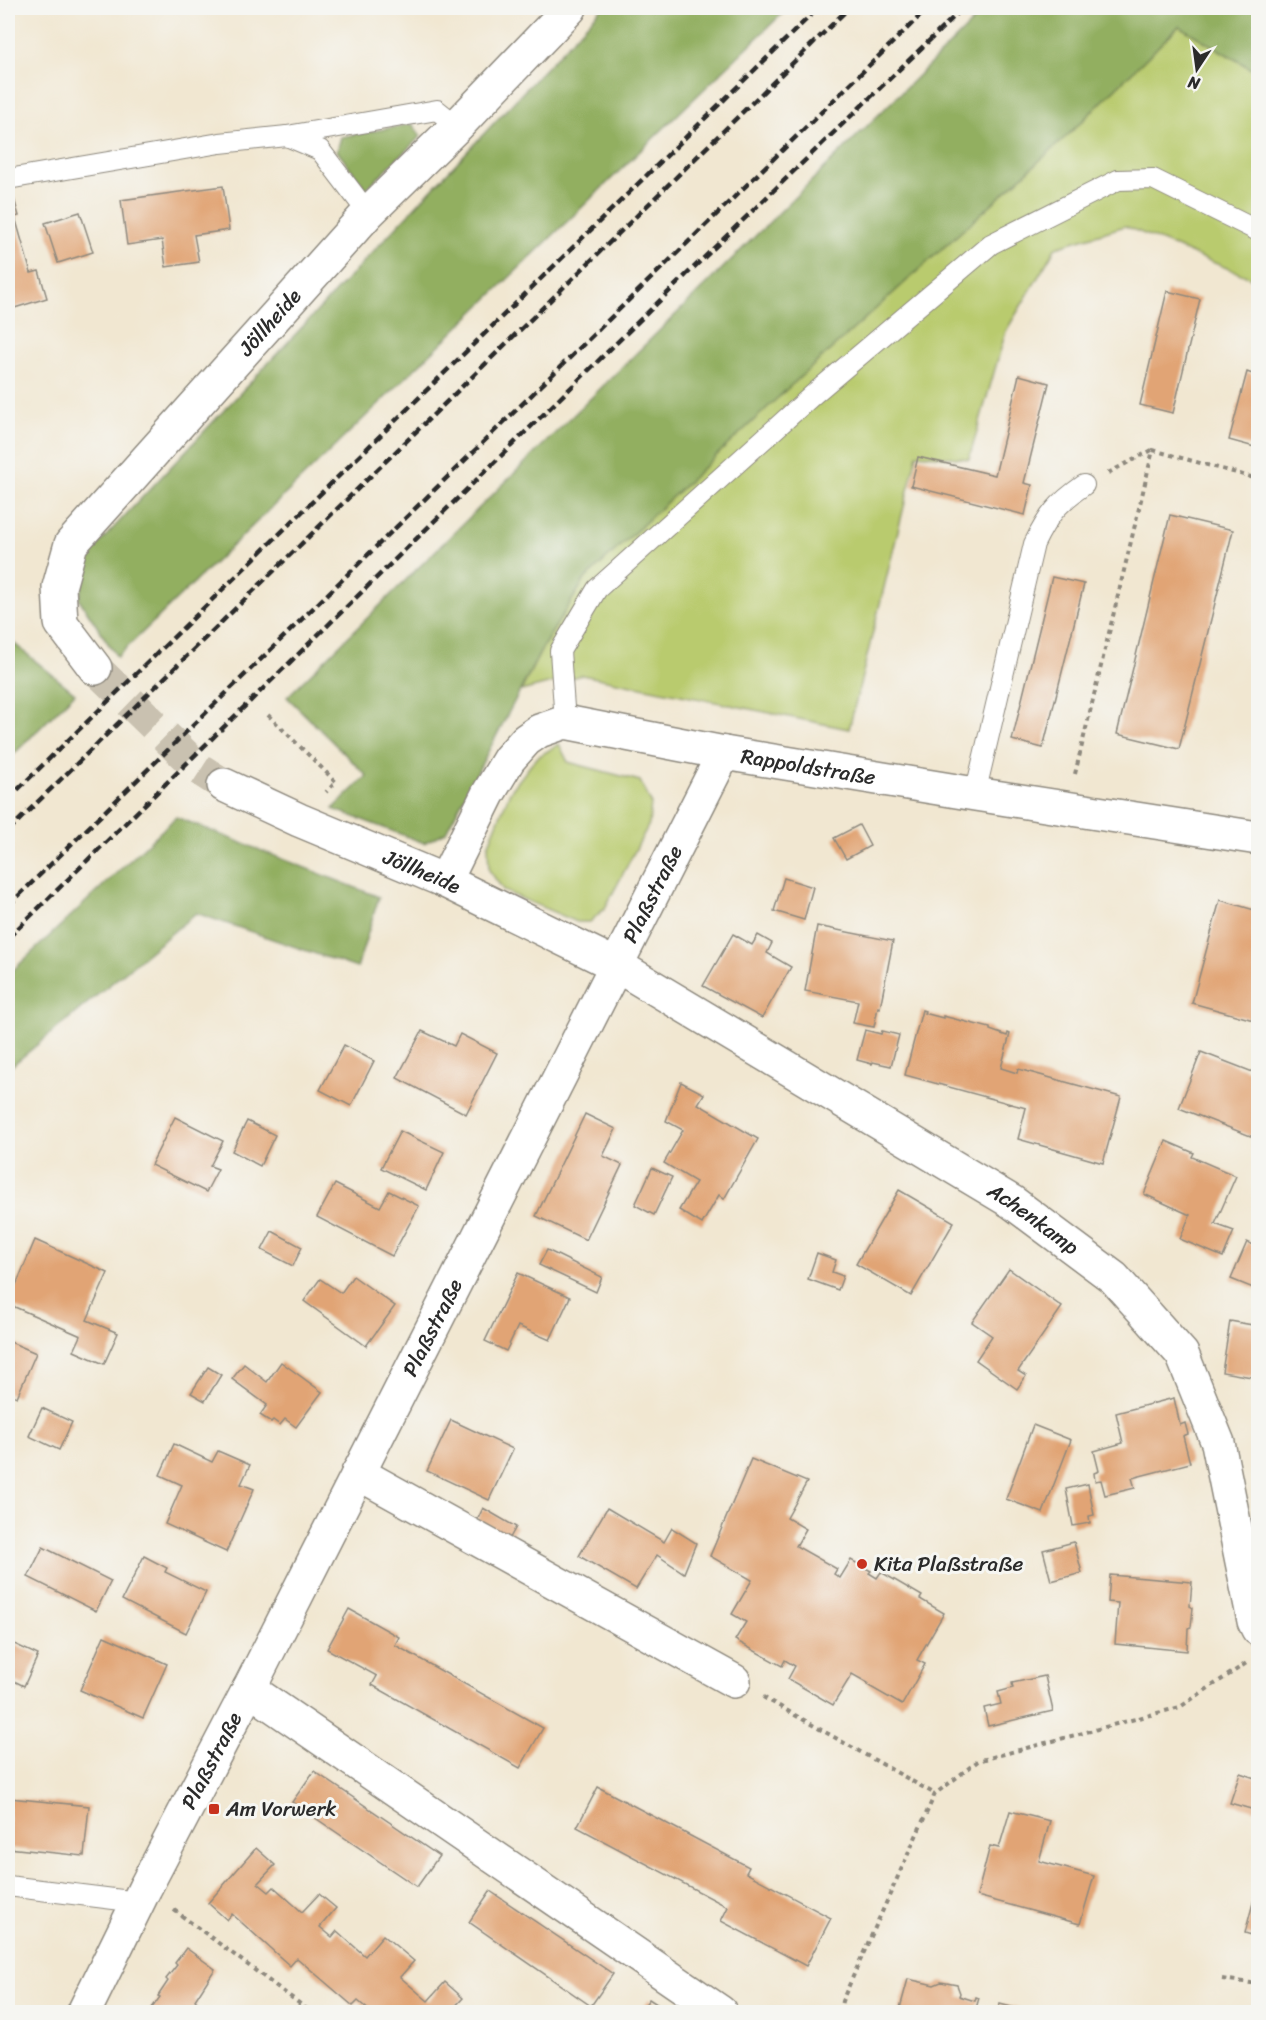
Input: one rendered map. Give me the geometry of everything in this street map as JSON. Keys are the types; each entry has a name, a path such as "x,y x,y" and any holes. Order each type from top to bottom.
{"street":[{"name":"Jöllheide","path":"95,668 61,623 59,587 71,544 368,213 457,126 570,8"},
{"name":"Rappoldstraße","path":"445,882 488,794 509,759 526,740 539,730 566,722 724,753 1258,838"},
{"name":"Plaßstraße","path":"84,2013 724,753"},
{"name":"Jöllheide","path":"224,785 299,820 445,882 616,965"},
{"name":"Achenkamp","path":"616,965 1012,1202 1114,1278 1182,1354 1218,1443 1254,1621 1258,1629"},
{"path":"358,1473 734,1681"},
{"path":"249,1689 720,2013"}],"lane":[{"path":"8,179 220,143 287,136 437,110 457,126"},
{"path":"287,136 320,150 368,213"},
{"path":"566,722 560,651 597,589 815,393 991,244 1118,180 1153,179 1258,231"},
{"path":"975,794 1034,544 1045,520 1064,499 1084,484"},
{"path":"8,1886 142,1895"}],"path":[{"path":"1084,484 1153,450 1258,479"},
{"path":"1066,808 1153,450"},
{"path":"268,715 336,782 322,796"},
{"path":"840,2013 842,2001 935,1794 978,1761 1180,1707 1249,1662"},
{"path":"734,1681 935,1794"},
{"path":"142,1895 311,2013"},
{"path":"1222,1979 1258,1984"}],"green space":[{"path":"602,8 788,8 117,657 79,599 88,555"},
{"path":"987,8 1258,8 1258,72 1179,26 1070,133 786,390 585,579 544,645 446,832 424,843 333,809 367,776 287,697"},
{"path":"1179,26 1258,72 1258,281 1125,226 1056,247 1006,331 969,459 917,454 849,729 582,675 521,691 544,645 585,579 786,390 1070,133"},
{"path":"412,124 421,136 366,189 337,151 341,137"},
{"path":"9,617 11,641 75,693 8,760 8,619"},
{"path":"559,744 568,762 640,781 651,803 649,824 605,908 590,922 577,922 504,891 489,870 488,846 510,792 536,758"},
{"path":"176,817 379,897 357,968 196,913 8,1069 8,975"}],"building":[{"path":"223,186 229,230 194,235 199,262 166,267 162,240 127,245 121,200"},
{"path":"11,188 19,216 15,217 31,273 39,271 47,298 8,310 8,190"},
{"path":"80,212 93,252 58,263 45,223"},
{"path":"1167,291 1200,299 1173,413 1140,405"},
{"path":"1247,372 1258,376 1258,448 1229,440"},
{"path":"1019,375 1049,383 1024,483 1032,485 1025,515 911,486 918,457 995,475"},
{"path":"1170,515 1233,530 1179,749 1117,734"},
{"path":"1052,577 1084,584 1043,748 1012,740"},
{"path":"859,825 870,846 846,859 834,838"},
{"path":"784,878 813,887 804,920 774,911"},
{"path":"1220,900 1258,911 1257,1021 1192,1003"},
{"path":"817,926 893,941 874,1027 853,1023 858,1001 805,991"},
{"path":"733,934 752,945 758,935 772,943 767,953 791,967 762,1018 703,986"},
{"path":"922,1010 925,1011 924,1013 990,1028 990,1030 1007,1036 1008,1033 1010,1034 1001,1068 1017,1073 1018,1069 1121,1097 1103,1163 1018,1139 1026,1108 905,1075"},
{"path":"865,1030 899,1035 891,1066 857,1060"},
{"path":"422,1031 454,1046 460,1034 497,1053 466,1114 397,1078"},
{"path":"344,1045 374,1061 351,1106 320,1090"},
{"path":"1201,1052 1258,1074 1258,1139 1179,1108"},
{"path":"681,1082 704,1094 698,1104 758,1139 724,1199 719,1195 702,1224 679,1210 696,1182 664,1163 683,1130 666,1121"},
{"path":"585,1114 616,1129 603,1156 622,1165 586,1240 536,1216"},
{"path":"175,1117 223,1141 210,1166 218,1169 206,1192 151,1165"},
{"path":"247,1121 275,1135 260,1166 232,1151"},
{"path":"400,1131 444,1152 426,1190 381,1168"},
{"path":"1166,1141 1194,1153 1192,1157 1236,1176 1215,1224 1234,1231 1223,1257 1180,1239 1190,1215 1144,1194"},
{"path":"652,1168 672,1177 654,1215 635,1205"},
{"path":"335,1184 380,1207 389,1191 419,1206 392,1256 317,1217"},
{"path":"899,1190 954,1222 911,1296 856,1264"},
{"path":"272,1231 302,1247 293,1266 262,1250"},
{"path":"35,1240 108,1273 87,1320 118,1333 104,1364 74,1351 81,1336 8,1304"},
{"path":"1247,1242 1258,1247 1258,1290 1231,1279"},
{"path":"547,1250 602,1277 596,1292 539,1265"},
{"path":"817,1253 836,1260 832,1272 843,1276 838,1290 808,1279"},
{"path":"1009,1269 1062,1307 1018,1371 1026,1376 1017,1389 976,1360 992,1336 972,1322"},
{"path":"518,1273 570,1297 550,1340 518,1326 506,1351 485,1341"},
{"path":"353,1276 395,1306 366,1346 304,1301 320,1279 341,1293"},
{"path":"1230,1321 1258,1326 1258,1378 1222,1372"},
{"path":"8,1341 36,1353 17,1397 8,1393"},
{"path":"281,1362 322,1392 296,1427 285,1419 280,1425 260,1415 267,1405 232,1379 244,1364 267,1382"},
{"path":"208,1367 221,1375 205,1401 191,1393"},
{"path":"1174,1398 1180,1425 1185,1423 1188,1434 1183,1436 1190,1463 1132,1478 1135,1488 1105,1495 1101,1480 1095,1481 1094,1473 1099,1471 1094,1451 1123,1443 1116,1413"},
{"path":"42,1408 72,1422 59,1450 29,1436"},
{"path":"451,1420 513,1449 489,1500 427,1471"},
{"path":"1033,1425 1071,1440 1043,1513 1006,1499"},
{"path":"174,1444 212,1462 218,1451 250,1465 241,1484 254,1489 226,1552 165,1524 182,1485 160,1475"},
{"path":"751,1459 807,1482 787,1518 806,1529 796,1546 837,1569 834,1574 840,1578 851,1560 871,1571 869,1573 877,1578 881,1572 922,1596 920,1599 944,1613 917,1660 925,1664 902,1705 852,1674 833,1705 788,1679 795,1666 785,1660 782,1666 735,1640 746,1622 732,1614 752,1580 710,1556"},
{"path":"1088,1484 1094,1515 1089,1516 1090,1523 1073,1526 1066,1489"},
{"path":"483,1508 516,1527 507,1543 475,1525"},
{"path":"607,1508 664,1542 672,1528 696,1543 684,1573 657,1555 636,1589 579,1556"},
{"path":"1074,1542 1082,1573 1051,1581 1043,1550"},
{"path":"43,1547 111,1581 96,1611 28,1577"},
{"path":"144,1556 167,1568 165,1572 206,1592 186,1633 122,1600"},
{"path":"1110,1575 1192,1582 1190,1606 1193,1608 1191,1627 1188,1628 1187,1651 1115,1644 1118,1603 1108,1602"},
{"path":"349,1609 399,1637 395,1645 543,1728 520,1768 372,1685 377,1676 327,1649"},
{"path":"104,1636 167,1664 143,1718 80,1690"},
{"path":"8,1641 38,1655 24,1686 8,1678"},
{"path":"1045,1676 1053,1711 988,1726 984,1708 1001,1704 998,1692 1013,1688 1012,1683"},
{"path":"314,1771 439,1856 417,1887 292,1802"},
{"path":"1240,1773 1258,1779 1258,1811 1230,1803"},
{"path":"598,1787 749,1867 746,1873 831,1918 806,1966 721,1921 728,1907 577,1827"},
{"path":"9,1798 89,1806 84,1856 8,1848"},
{"path":"1010,1811 1050,1821 1039,1861 1094,1876 1080,1924 977,1896 990,1846 999,1848"},
{"path":"256,1848 275,1865 258,1883 269,1892 274,1887 302,1912 319,1894 336,1908 320,1927 332,1937 337,1931 365,1956 383,1935 414,1961 400,1977 428,2001 445,1982 463,1998 450,2012 371,2012 358,2001 353,2006 297,1958 290,1966 232,1914 227,1920 208,1903"},
{"path":"1258,1884 1258,1937 1245,1933"},
{"path":"490,1891 613,1974 591,2006 469,1922"},
{"path":"186,1948 215,1969 195,2000 198,2003 191,2012 149,2012 160,1997 158,1996 168,1981 166,1979 177,1965 175,1963"},
{"path":"908,1979 934,1985 941,1982 957,1985 959,1996 975,2001 976,1997 979,1998 975,2012 899,2012"},
{"path":"649,1999 669,2012 640,2012"},
{"path":"1000,2004 1019,2009 1018,2012 997,2012"}],"tunnel":[{"path":"95,668 199,769 224,785"}],"railway":[{"path":"8,799 818,8"},
{"path":"8,831 849,8"},
{"path":"8,906 928,8"},
{"path":"8,938 687,274 963,8"}],"place":[{"name":"Kita Plaßstraße","path":"862,1564"},
{"name":"Am Vorwerk","path":"214,1809"}]}
